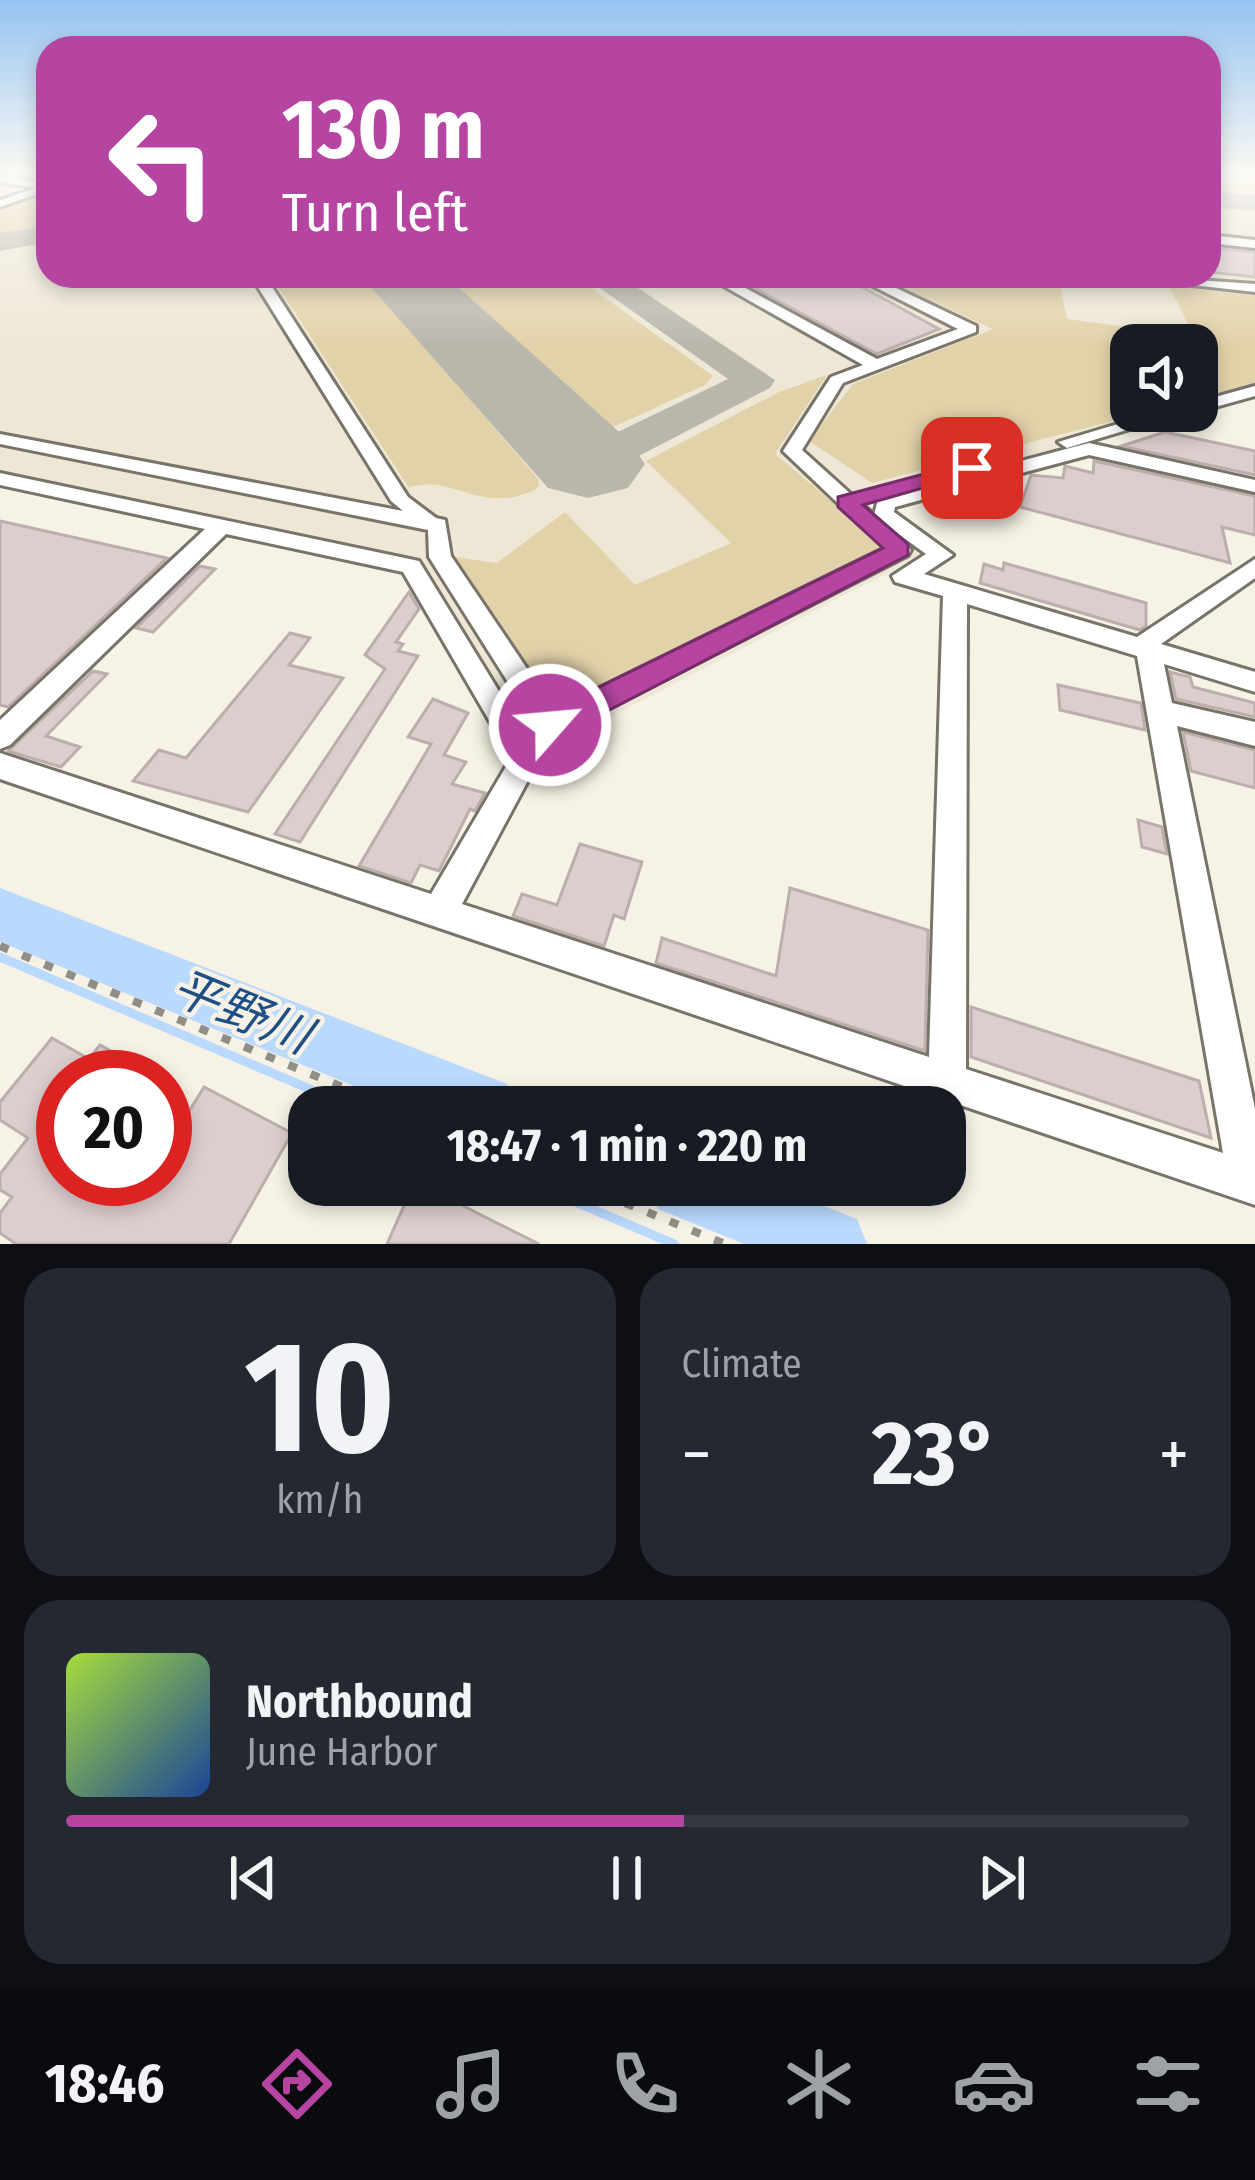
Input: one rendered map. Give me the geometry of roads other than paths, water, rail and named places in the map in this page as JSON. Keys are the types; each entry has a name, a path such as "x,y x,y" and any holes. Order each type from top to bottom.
{"street":[{"path":"1221,240 1255,244"},
{"path":"1221,284 1255,288"},
{"path":"266,288 401,501 438,525"},
{"path":"735,288 879,368"},
{"path":"438,525 440,557 550,725 900,550 793,451 837,380 879,368 970,329 885,288"},
{"path":"1218,401 1255,391"},
{"path":"846,502 1110,430"},
{"path":"0,439 438,525"},
{"path":"1255,487 1089,449 885,503 884,514 942,555 903,576 1255,682"},
{"path":"0,479 411,566 526,758 439,913"},
{"path":"0,737 221,526"},
{"path":"0,766 1252,1183 1147,641 1255,567"},
{"path":"947,1082 955,592"},
{"path":"1160,711 1255,734"}],"waterway":[{"name":"平野川","path":"0,915 431,1086"},
{"path":"0,957 303,1086"},
{"path":"585,1206 674,1244"},
{"name":"平野川","path":"735,1206 832,1244"}]}
